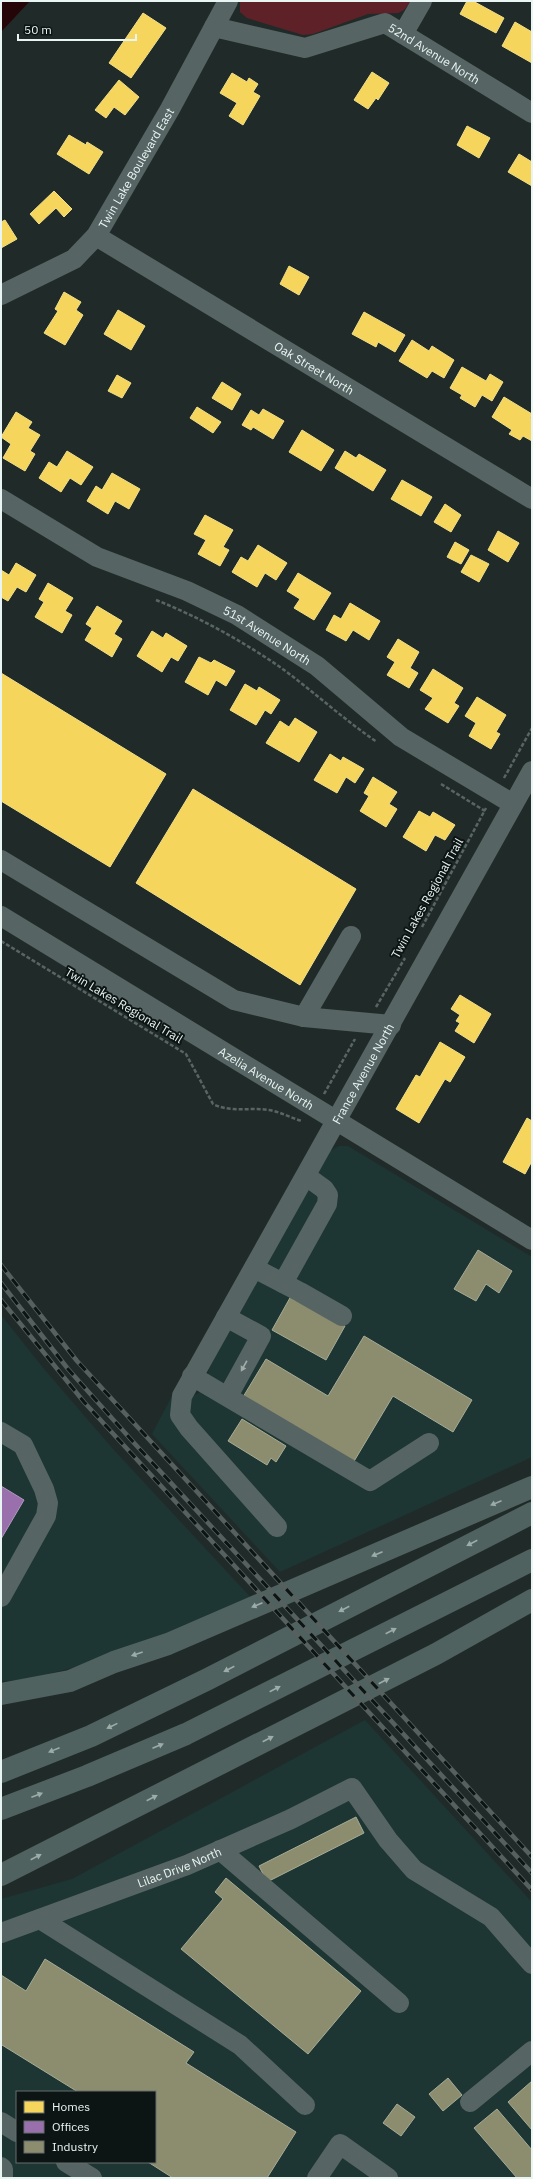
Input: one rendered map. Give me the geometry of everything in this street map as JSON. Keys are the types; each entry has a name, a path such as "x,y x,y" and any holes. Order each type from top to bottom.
{"highway":[{"path":"1,1694 70,1681 114,1662 168,1644 532,1487"},
{"path":"1,1772 91,1736 208,1679 532,1513"},
{"path":"1,1809 87,1776 186,1734 532,1560"},
{"path":"1,1874 436,1654 532,1600"}],"street":[{"name":"Twin Lake Boulevard East","path":"1,294 74,258 96,236 170,109 228,1"},
{"path":"403,34 422,1"},
{"name":"52nd Avenue North","path":"214,27 305,48 385,23 532,113"},
{"name":"Oak Street North","path":"96,236 532,499"},
{"name":"51st Avenue North","path":"1,499 97,557 187,591 237,615 317,666 401,737 513,804"},
{"name":"France Avenue North","path":"277,1527 208,1451 180,1415 182,1396 337,1122 532,771"},
{"path":"1,860 234,1000 304,1017 391,1025"},
{"name":"Azelia Avenue North","path":"1,916 532,1240"},
{"path":"304,1017 351,936"},
{"path":"283,1283 327,1204 328,1195 324,1189 306,1176"},
{"path":"280,1223 308,1239"},
{"path":"254,1268 342,1316"},
{"path":"226,1317 261,1336 228,1396"},
{"path":"192,1376 370,1481 429,1443"},
{"path":"1,1432 23,1445 44,1489 48,1503 46,1516 1,1597"},
{"name":"Lilac Drive North","path":"1,1933 187,1865 352,1788 388,1840 414,1870 491,1917 532,1964"},
{"path":"220,1850 399,2003"},
{"path":"40,1919 240,2044 305,2105"},
{"path":"470,2102 532,2051"},
{"path":"1,2122 16,2131"},
{"path":"318,2178 340,2144 388,2178"},
{"path":"68,2163 92,2178"},
{"path":"1,2167 3,2169 2,2178"}],"path":[{"path":"149,597 190,614 279,667 380,744"},
{"name":"Twin Lakes Regional Trail","path":"418,934 494,794 532,728"},
{"path":"434,779 485,811"},
{"name":"Twin Lakes Regional Trail","path":"1,941 186,1054 213,1104 228,1109 270,1110 282,1112 308,1123"},
{"name":"Twin Lakes Regional Trail","path":"335,1076 407,954"}],"shaded area":[{"path":"1,1 30,1 1,32"},
{"path":"240,1 411,1 404,10 398,13 368,14 313,34 303,35 247,18 240,12"},
{"path":"339,1146 348,1146 532,1257 532,1457 280,1572 152,1434 173,1394 187,1398 199,1393 207,1379 210,1364 330,1151"},
{"path":"1,1315 44,1369 113,1449 255,1602 91,1663 25,1680 1,1681"},
{"path":"365,1720 532,1902 532,2178 1,2178 1,1899 72,1879"}],"building: Homes":[{"path":"467,1 473,1 504,18 496,33 460,14"},
{"path":"143,13 166,28 131,78 109,63"},
{"path":"515,22 532,32 532,63 502,46"},
{"path":"372,72 389,83 378,100 376,98 368,109 354,100"},
{"path":"232,73 247,82 249,78 258,84 253,92 260,96 243,125 229,116 237,103 220,93"},
{"path":"119,80 139,97 125,115 114,107 106,118 95,110"},
{"path":"467,126 490,138 479,158 457,145"},
{"path":"69,135 86,145 87,142 103,152 89,174 57,154"},
{"path":"519,154 532,162 532,186 508,172"},
{"path":"54,191 72,209 64,217 56,208 39,224 30,214"},
{"path":"5,220 17,239 1,248 1,222"},
{"path":"289,266 309,277 299,295 280,284"},
{"path":"64,292 81,302 76,310 83,315 65,345 44,333 58,311 55,309"},
{"path":"118,310 145,326 131,350 104,334"},
{"path":"364,312 405,335 395,352 378,342 376,347 352,334"},
{"path":"412,340 429,351 432,346 454,360 444,378 432,371 427,378 399,361"},
{"path":"462,367 486,381 490,374 503,382 492,401 482,395 475,407 460,398 462,395 450,388"},
{"path":"117,375 131,383 122,398 108,391"},
{"path":"222,382 241,394 232,410 212,398"},
{"path":"504,397 532,414 530,418 532,419 532,441 523,436 520,440 509,434 512,430 492,417"},
{"path":"197,407 221,422 213,433 190,418"},
{"path":"263,409 284,421 273,439 253,427 251,430 242,425 251,410 259,415"},
{"path":"16,412 32,422 28,428 40,435 30,451 35,454 25,471 3,458 11,444 1,437"},
{"path":"302,430 334,450 321,471 289,452"},
{"path":"67,451 93,467 81,485 70,478 61,492 39,478 49,462 57,467"},
{"path":"345,451 356,458 359,454 386,470 373,491 335,468"},
{"path":"112,473 140,489 129,509 115,501 108,514 87,501 96,486 102,490"},
{"path":"402,480 432,497 421,516 391,499"},
{"path":"445,504 461,515 451,532 434,522"},
{"path":"205,515 233,530 223,547 229,550 220,566 198,554 206,540 194,534"},
{"path":"498,531 519,543 508,562 488,550"},
{"path":"455,542 469,550 461,564 447,557"},
{"path":"258,545 287,563 276,580 265,573 257,587 232,572 241,557 248,561"},
{"path":"471,555 489,564 479,582 461,572"},
{"path":"16,563 36,575 26,592 17,587 8,601 1,597 1,570 9,575"},
{"path":"298,573 331,593 314,620 294,608 300,599 287,591"},
{"path":"48,583 73,598 65,611 72,615 62,633 35,617 44,602 39,599"},
{"path":"350,603 380,621 369,640 353,630 346,641 326,630 334,615 341,619"},
{"path":"97,606 122,621 114,634 122,639 112,657 85,640 92,628 86,624"},
{"path":"152,631 163,638 166,633 187,646 178,661 171,657 162,672 137,656"},
{"path":"398,639 419,652 410,668 418,673 409,688 387,675 395,662 387,657"},
{"path":"199,657 211,663 214,660 235,671 226,686 216,680 208,695 185,682"},
{"path":"433,669 463,688 454,703 459,706 448,723 425,709 433,698 420,690"},
{"path":"1,673 166,774 110,867 1,801"},
{"path":"245,684 257,691 259,687 280,700 271,714 265,710 256,725 230,710"},
{"path":"477,697 506,715 496,732 500,734 491,749 469,736 476,723 465,716"},
{"path":"295,718 317,732 299,762 266,743 280,721 289,727"},
{"path":"330,754 341,761 343,757 364,769 355,783 346,777 337,793 314,780"},
{"path":"373,777 397,792 389,804 397,809 386,827 360,811 369,796 364,793"},
{"path":"193,789 356,889 300,985 136,883"},
{"path":"419,811 430,817 433,812 455,825 445,840 435,835 426,851 403,837"},
{"path":"460,995 491,1014 474,1043 455,1031 460,1023 456,1021 460,1015 451,1009"},
{"path":"440,1042 465,1057 450,1082 445,1079 419,1123 396,1109 416,1075 420,1077"},
{"path":"527,1118 532,1121 532,1161 525,1174 503,1162"}],"building: Offices":[{"path":"1,1486 24,1500 1,1539"}],"building: Industry":[{"path":"478,1250 512,1271 499,1293 486,1284 476,1301 454,1289"},
{"path":"291,1296 345,1326 326,1360 272,1330"},
{"path":"364,1336 472,1400 453,1432 393,1396 353,1463 243,1397 266,1359 328,1396"},
{"path":"242,1419 286,1446 276,1462 271,1458 267,1465 228,1441"},
{"path":"356,1817 364,1833 267,1882 259,1866"},
{"path":"226,1878 361,1991 308,2054 181,1949 223,1899 215,1892"},
{"path":"45,1959 194,2052 186,2063 296,2132 267,2178 173,2178 150,2163 156,2163 156,2091 76,2091 2,2045 1,2047 1,1975 26,1991"},
{"path":"448,2078 462,2095 443,2111 429,2094"},
{"path":"532,2081 532,2130 508,2102"},
{"path":"397,2104 415,2117 401,2136 383,2123"},
{"path":"497,2109 532,2150 532,2178 517,2178 474,2128"}],"railway":[{"path":"1,1265 77,1361 532,1857"},
{"path":"1,1283 68,1369 135,1444 532,1873"},
{"path":"1,1300 84,1402 532,1890"}]}
